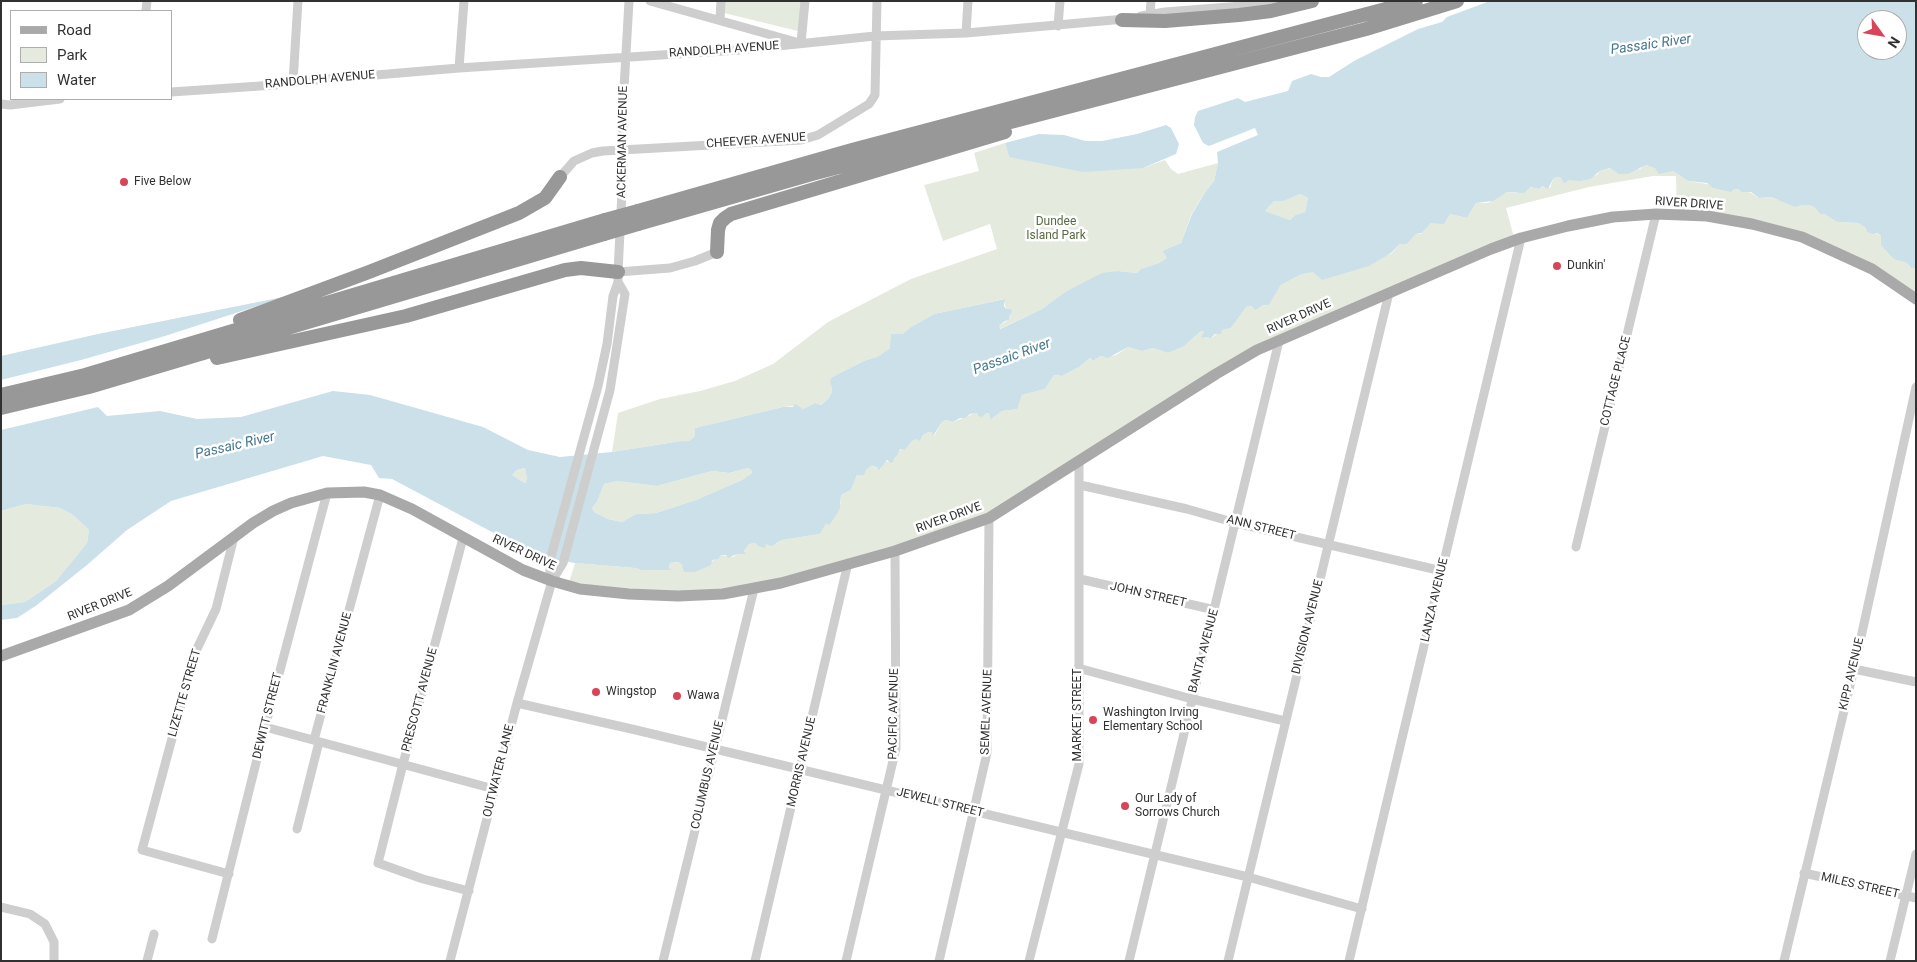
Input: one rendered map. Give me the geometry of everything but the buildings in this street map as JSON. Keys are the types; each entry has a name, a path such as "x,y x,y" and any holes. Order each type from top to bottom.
{"highway":[{"path":"1122,20 1165,21 1239,16 1271,11 1312,1"},
{"path":"1,408 40,393 605,227 835,154 1416,1"},
{"path":"638,217 838,167 1366,29 1457,1"},
{"path":"717,252 720,223 731,214 1086,109 1176,78"},
{"path":"40,393 98,365 210,330 308,296 518,213 545,198 560,177"},
{"path":"1,395 102,389 214,358 391,319 565,270 581,268 618,277"}],"main road":[{"name":"RIVER DRIVE","path":"1,656 129,610 168,586 234,537 273,511 291,503 327,493 355,492 380,495 412,509 516,567 552,581 588,590 652,596 723,594 754,589 896,551 989,518 1079,463 1222,370 1258,350 1522,238 1613,217 1656,214 1707,216 1752,224 1802,237 1872,269 1916,299"}],"street":[{"path":"292,82 298,1"},
{"path":"459,68 464,1"},
{"name":"ACKERMAN AVENUE","path":"588,422 602,368 613,296 618,277 629,1"},
{"path":"650,1 801,44 805,1"},
{"path":"720,20 721,1"},
{"path":"875,36 877,1"},
{"path":"966,33 968,1"},
{"path":"1058,26 1060,1"},
{"path":"1150,14 1151,1"},
{"name":"RANDOLPH AVENUE","path":"172,92 275,85 459,68 738,50 875,36 966,33 1058,26 1276,1"},
{"name":"CHEEVER AVENUE","path":"623,150 801,140 818,134 869,104 873,99 876,88 875,36"},
{"path":"172,84 189,91"},
{"path":"1,104 10,105 52,100"},
{"path":"560,177 574,161 582,156 603,151 623,150"},
{"name":"COTTAGE PLACE","path":"1576,547 1656,214"},
{"name":"LANZA AVENUE","path":"1349,961 1522,238"},
{"path":"618,277 695,262 717,252"},
{"name":"ACKERMAN AVENUE","path":"601,426 610,390 625,294 618,277"},
{"name":"DIVISION AVENUE","path":"1228,961 1389,294"},
{"name":"BANTA AVENUE","path":"1129,961 1279,341"},
{"name":"KIPP AVENUE","path":"1784,961 1854,669 1916,387"},
{"name":"OUTWATER LANE","path":"552,581 550,560 588,422"},
{"name":"OUTWATER LANE","path":"450,961 517,703 552,581 563,563 601,426"},
{"name":"MARKET STREET","path":"1029,961 1079,764 1079,463"},
{"name":"ANN STREET","path":"1080,485 1442,571"},
{"name":"DEWITT STREET","path":"212,939 265,727 327,493"},
{"name":"FRANKLIN AVENUE","path":"297,829 316,741 380,495"},
{"name":"SEMEL AVENUE","path":"939,961 987,753 989,518"},
{"name":"LIZETTE STREET","path":"229,874 142,850 196,653 216,609 234,537"},
{"name":"PRESCOTT AVENUE","path":"462,538 378,863 423,879 469,891"},
{"name":"PACIFIC AVENUE","path":"846,961 896,748 896,551"},
{"name":"MORRIS AVENUE","path":"755,961 848,563"},
{"name":"JOHN STREET","path":"1080,579 1215,610"},
{"name":"COLUMBUS AVENUE","path":"663,961 754,589"},
{"path":"1078,668 1192,699 1285,721"},
{"path":"1854,669 1916,682"},
{"name":"JEWELL STREET","path":"517,703 714,748 1248,877 1362,909"},
{"path":"265,727 494,789"},
{"path":"1890,961 1916,854"},
{"name":"MILES STREET","path":"1804,873 1916,898"},
{"path":"1,907 30,914 45,924 54,942 54,961"},
{"path":"147,961 154,934"}],"green space":[{"path":"721,1 805,1 802,32 720,12"},
{"name":"Dundee Island Park","path":"1005,143 1009,157 1143,168 1165,160 1171,169 1178,174 1218,163 1214,181 1192,213 1181,243 1162,251 1167,258 1159,263 1142,269 1137,273 1118,271 1065,292 1042,309 999,329 999,326 1008,320 1004,299 934,314 911,327 890,348 877,357 866,360 832,377 832,392 821,405 815,403 803,409 794,406 783,407 695,428 695,436 689,441 612,452 618,413 660,399 700,391 735,381 773,364 828,322 911,279 997,249 990,224 943,241 924,185 979,171 974,153"},
{"path":"1645,165 1673,171 1688,181 1738,189 1759,198 1771,197 1809,205 1814,207 1820,214 1824,214 1837,222 1858,223 1881,236 1882,241 1901,261 1907,263 1911,268 1916,268 1916,300 1872,269 1802,237 1677,215 1676,176 1653,176 1589,187 1506,208 1515,241 1279,341 989,518 895,551 723,594 568,586 575,563 641,570 669,568 670,563 678,562 684,569 695,572 721,555 733,557 737,554 746,554 744,551 749,544 756,543 765,547 765,544 776,544 782,540 820,534 824,525 841,503 841,495 851,490 857,475 864,474 871,466 880,469 884,462 890,461 901,449 905,450 912,441 921,439 923,435 932,432 934,436 942,422 946,420 953,422 975,413 989,413 990,420 1002,411 1016,409 1022,395 1045,389 1054,375 1062,376 1079,367 1090,358 1093,361 1101,356 1116,355 1128,347 1142,351 1153,348 1168,353 1183,347 1201,331 1204,332 1203,338 1208,337 1210,339 1222,330 1231,328 1247,306 1269,305 1281,285 1302,274 1391,254 1400,244 1407,244 1416,234 1421,234 1431,223 1439,223 1446,220 1450,214 1467,218 1476,203 1488,203 1507,192 1516,193 1530,187 1539,189 1543,186 1550,188 1553,179 1557,177 1561,178 1564,184 1569,180 1597,175 1600,171 1611,168 1617,172 1640,169"},
{"path":"1300,194 1308,198 1305,212 1295,215 1290,220 1265,211 1274,201 1284,201"},
{"path":"525,468 527,479 525,483 512,475 517,470"},
{"path":"748,468 752,473 742,480 696,500 656,513 636,514 622,522 608,519 594,512 592,508 597,502 604,484 617,481 657,486 712,471 729,473"},
{"path":"26,504 60,508 73,515 89,530 87,543 56,581 25,602 1,605 1,511"}],"water":[{"name":"Passaic River","path":"1490,1 1916,1 1916,268 1911,268 1907,263 1894,259 1881,245 1881,236 1877,233 1867,232 1866,228 1858,223 1837,222 1824,214 1820,214 1814,207 1809,205 1795,207 1771,197 1759,198 1751,192 1742,192 1734,189 1731,192 1713,188 1707,183 1688,181 1673,171 1659,174 1655,168 1646,165 1628,174 1619,174 1610,168 1600,171 1590,179 1580,181 1569,180 1564,184 1561,178 1557,177 1553,179 1548,189 1543,186 1539,189 1530,187 1524,193 1507,192 1493,201 1476,203 1467,218 1450,214 1444,224 1431,223 1422,233 1416,234 1407,244 1400,244 1391,253 1369,266 1322,280 1313,272 1302,274 1281,285 1269,305 1263,305 1255,310 1252,306 1247,306 1231,328 1222,330 1221,334 1215,334 1210,339 1208,337 1201,337 1204,332 1201,331 1183,347 1168,353 1153,348 1142,351 1128,347 1108,358 1101,356 1093,361 1090,358 1079,367 1062,376 1054,375 1045,389 1022,395 1017,409 1002,411 990,420 989,413 982,417 978,416 978,413 970,414 953,422 946,420 942,422 933,436 932,432 929,432 923,435 920,441 916,439 912,441 905,450 900,449 893,462 891,463 887,460 879,470 871,466 864,475 857,475 851,490 841,495 840,508 835,517 829,525 826,523 820,534 782,540 772,546 766,544 765,548 758,546 756,543 749,544 744,551 746,554 737,554 728,558 726,555 721,555 718,559 712,560 711,565 695,572 684,572 682,565 678,562 670,563 669,568 672,570 641,570 539,557 392,479 379,478 371,465 323,456 171,501 127,530 37,605 17,618 1,620 1,605 25,602 56,581 87,543 89,530 73,515 60,508 26,504 1,511 1,430 98,407 107,416 160,411 197,419 241,417 333,391 370,395 483,427 528,450 560,457 689,441 695,436 695,428 783,407 793,407 795,404 803,409 815,403 821,405 832,392 830,382 832,377 866,360 877,357 890,348 891,334 903,334 911,327 934,314 1005,299 1004,306 1006,309 1011,309 1012,312 1009,320 999,326 1000,329 1042,309 1065,292 1102,273 1118,271 1137,273 1141,269 1159,263 1167,258 1162,251 1181,243 1192,214 1214,181 1218,163 1217,152 1258,135 1255,128 1209,146 1203,143 1194,125 1198,111 1238,98 1245,102 1288,91 1292,81 1311,74 1329,77 1354,61 1418,29 1442,22 1447,17","holes":["1300,194 1308,198 1305,212 1295,215 1290,220 1265,211 1274,201 1284,201","525,468 527,479 525,483 512,475 517,470","748,468 752,473 742,480 696,500 656,513 636,514 622,522 608,519 594,512 592,508 597,502 604,484 617,481 657,486 712,471 729,473"]},
{"path":"1166,125 1171,128 1179,144 1176,154 1143,168 1083,172 1009,157 1005,143 1039,134 1064,135 1086,141 1102,141 1137,134"},
{"path":"288,296 165,336 1,380 1,356 98,334"}],"place":[{"name":"Five Below","path":"124,182"},
{"name":"Dunkin'","path":"1557,266"},
{"name":"Wingstop","path":"596,692"},
{"name":"Wawa","path":"677,696"},
{"name":"Washington Irving Elementary School","path":"1093,720"},
{"name":"Our Lady of Sorrows Church","path":"1125,806"}]}
